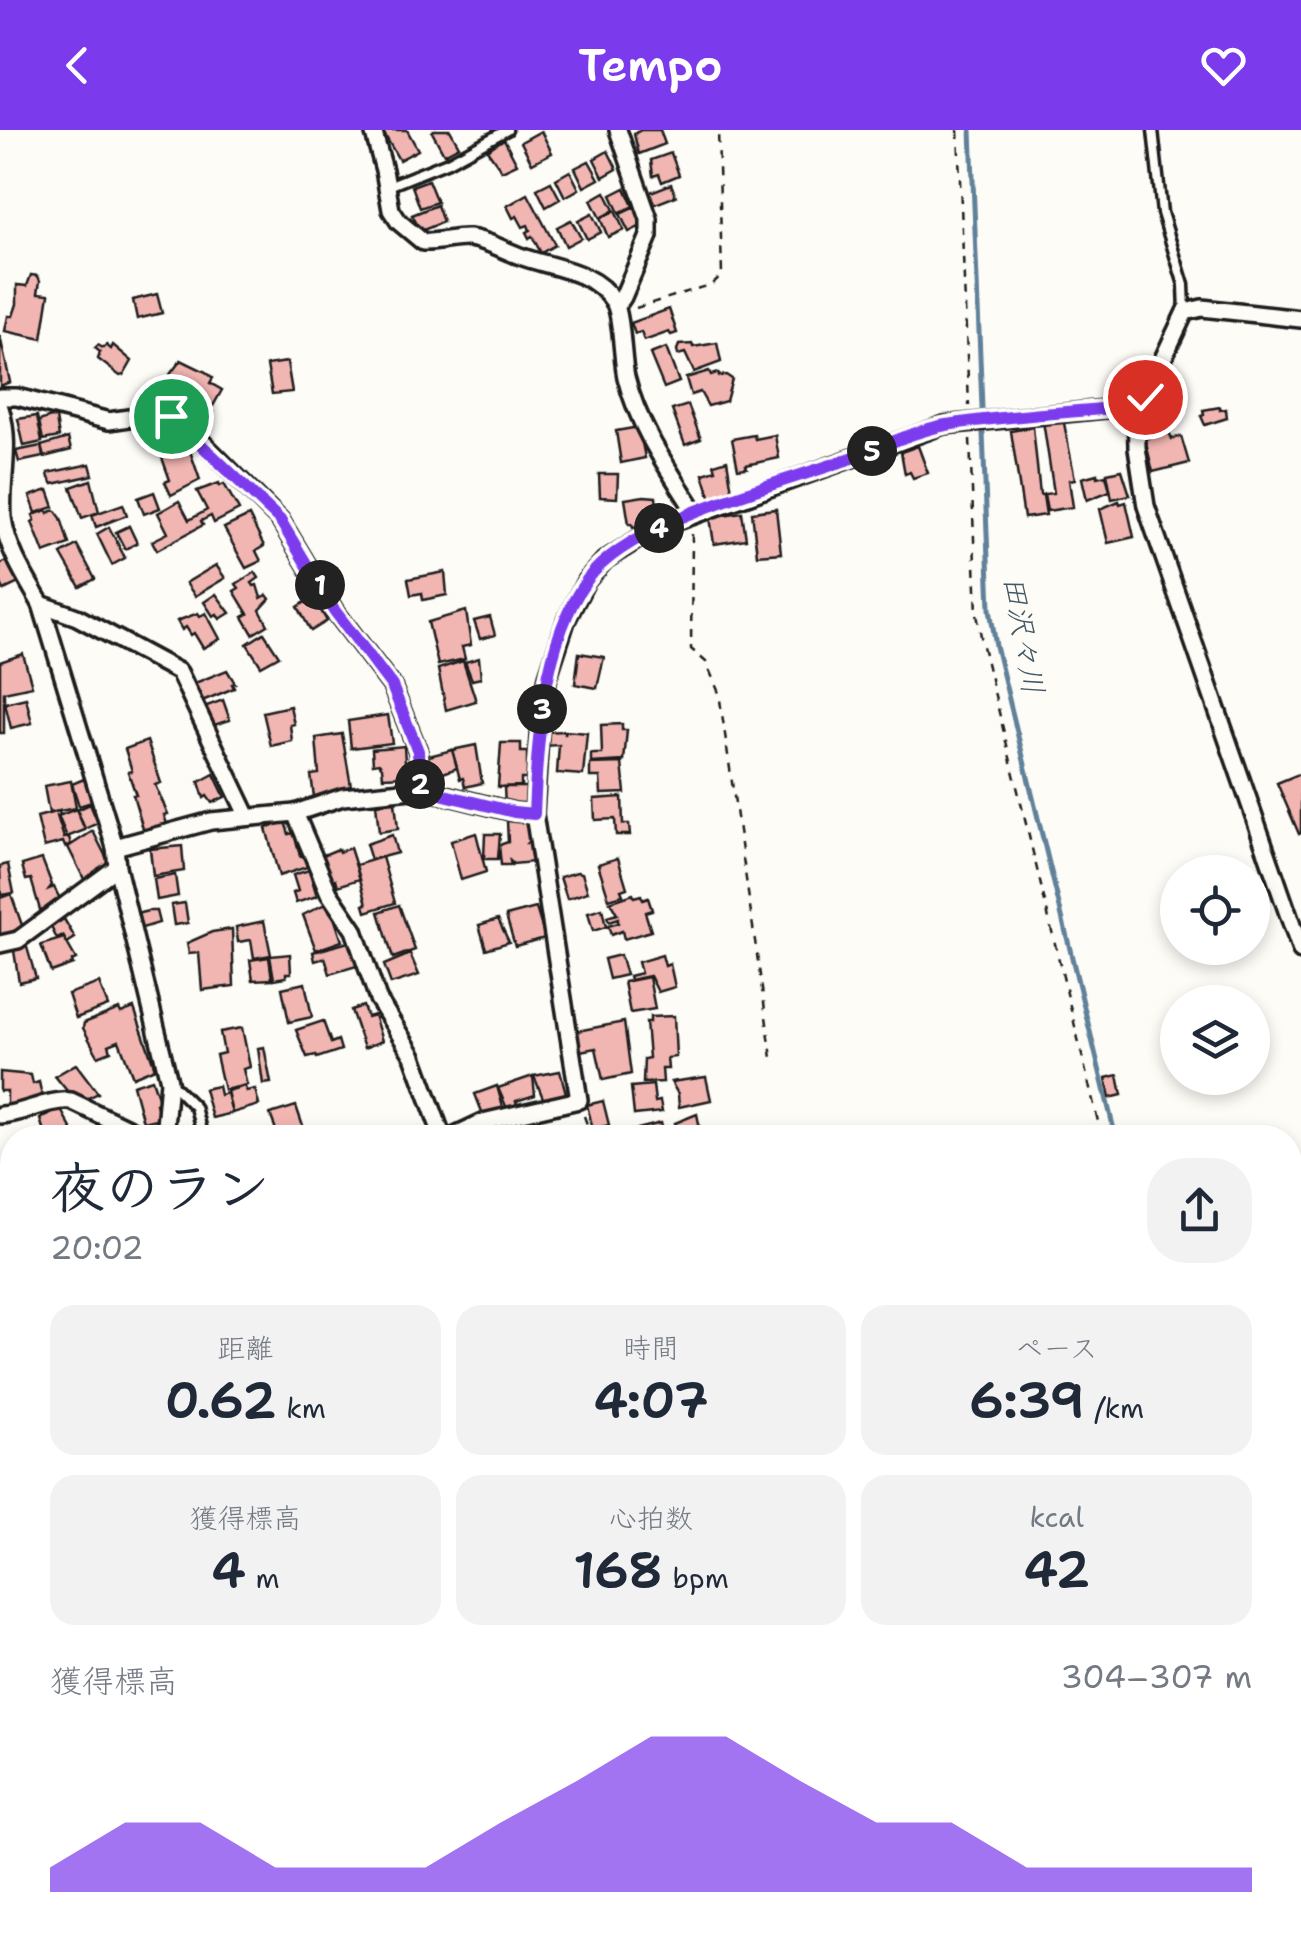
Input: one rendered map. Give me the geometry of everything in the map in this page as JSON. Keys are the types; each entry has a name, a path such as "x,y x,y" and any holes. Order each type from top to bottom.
{"street":[{"path":"373,130 391,210 399,222 424,242 468,238 575,272 599,286 618,310"},
{"path":"618,130 650,219 649,236 618,310 626,378 650,438 696,513"},
{"path":"476,1125 579,1100 534,814 540,722 548,676 566,621 586,581 605,560 652,530 944,425 1136,406 1145,397 1185,312 1202,308 1301,319"},
{"path":"0,397 17,397 109,422 162,413 179,421 280,520 334,610 392,686 418,751 420,789"},
{"path":"1136,406 1137,448 1146,506 1301,951"},
{"path":"0,408 6,439 1,519 20,568 41,604 115,847 169,1081 165,1125"},
{"path":"41,604 77,617 179,672 248,817"},
{"path":"115,847 210,821 295,813 343,798 420,789 534,814"},
{"path":"295,813 330,893 354,930 378,999 413,1056 441,1125"},
{"path":"0,944 18,940 117,867"},
{"path":"0,1115 60,1100 71,1101 121,1125"}],"lane":[{"path":"386,188 448,162 507,130"},
{"path":"1153,130 1162,213 1184,285 1185,312"},
{"path":"169,1081 195,1107 200,1125"}],"path":[{"path":"618,310 712,284 722,275 718,130"},
{"path":"958,130 977,422 978,614 1099,1125"},
{"path":"696,513 692,533 691,649 706,662 719,694 772,1058"},
{"path":"579,1100 588,1125"}],"building":[{"path":"382,130 407,130 418,150 399,160"},
{"path":"434,130 450,130 459,146 444,154"},
{"path":"660,130 665,144 639,154 634,134"},
{"path":"541,131 552,153 532,163 521,142"},
{"path":"504,139 517,164 502,171 487,150"},
{"path":"608,151 617,169 603,177 594,159"},
{"path":"671,153 679,175 662,182 659,174 653,176 651,160"},
{"path":"589,161 599,179 584,187 575,168"},
{"path":"570,171 579,189 565,197 556,179"},
{"path":"428,180 437,202 420,208 412,186"},
{"path":"551,182 560,199 546,207 537,189"},
{"path":"671,184 676,196 653,205 648,193"},
{"path":"625,188 633,206 619,213 611,195"},
{"path":"605,192 614,210 600,218 591,200"},
{"path":"528,194 555,245 541,253 526,232 530,230 528,225 523,227 517,216 513,218 507,206"},
{"path":"437,205 443,222 421,231 412,215"},
{"path":"635,207 643,225 629,232 620,214"},
{"path":"615,211 624,230 608,237 600,218"},
{"path":"592,214 601,232 587,239 578,221"},
{"path":"571,220 581,238 566,246 557,227"},
{"path":"31,275 38,276 40,281 38,293 49,294 42,339 5,331 8,316 13,316 17,304 17,285 27,286"},
{"path":"157,294 162,313 137,319 133,300"},
{"path":"669,309 677,333 644,341 641,332 635,334 631,323"},
{"path":"0,336 10,382 0,386"},
{"path":"717,343 721,362 694,372 685,353 678,355 679,345"},
{"path":"98,345 111,349 113,345 132,361 124,375 98,359"},
{"path":"666,348 679,382 664,388 650,354"},
{"path":"181,360 206,372 213,378 210,383 222,390 213,406 168,377"},
{"path":"287,362 292,392 272,394 267,365"},
{"path":"709,371 711,375 718,373 732,379 726,401 708,406 700,392 691,395 686,378"},
{"path":"196,401 214,412 208,423 189,412"},
{"path":"688,405 701,439 685,445 672,410"},
{"path":"1226,409 1227,418 1205,425 1203,410"},
{"path":"37,416 42,442 24,446 18,419"},
{"path":"56,418 59,437 43,440 39,421"},
{"path":"1063,418 1075,479 1069,480 1073,507 1047,511 1044,494 1054,493 1043,421"},
{"path":"639,427 645,458 621,463 616,431"},
{"path":"1033,427 1040,495 1046,515 1024,518 1011,431"},
{"path":"1169,432 1172,439 1181,436 1189,463 1153,472 1145,439"},
{"path":"754,435 755,439 775,435 779,458 738,469 732,439"},
{"path":"68,438 71,450 44,457 41,446"},
{"path":"41,446 43,457 19,462 16,451"},
{"path":"918,446 928,473 913,478 910,472 905,474 901,452"},
{"path":"189,448 200,480 171,495 161,455"},
{"path":"727,460 732,491 711,499 703,474 716,470 714,464"},
{"path":"90,464 93,475 53,484 49,478 48,473"},
{"path":"1122,470 1130,495 1112,499 1107,473"},
{"path":"599,474 618,474 617,498 600,497"},
{"path":"1106,475 1110,491 1087,500 1082,478"},
{"path":"91,480 99,512 82,518 71,487"},
{"path":"224,484 239,510 214,523 211,516 201,521 203,525 157,550 152,541 168,533 158,513 179,501 189,520 207,510 197,491"},
{"path":"48,490 54,507 36,513 30,496"},
{"path":"154,492 160,508 144,514 138,498"},
{"path":"656,497 658,518 644,521 645,526 633,527 629,524 625,499"},
{"path":"1126,502 1134,537 1108,543 1100,509"},
{"path":"123,504 127,515 96,527 92,515"},
{"path":"776,509 781,553 757,555 752,512"},
{"path":"55,510 61,518 69,544 44,553 32,522 33,515"},
{"path":"742,512 746,539 714,544 710,517"},
{"path":"249,516 264,546 256,551 261,561 246,568 224,528"},
{"path":"129,526 137,543 125,549 116,532"},
{"path":"109,527 125,558 112,565 97,534"},
{"path":"77,545 95,579 80,587 61,554"},
{"path":"9,560 19,583 4,590 0,564"},
{"path":"216,565 225,578 195,596 186,583"},
{"path":"255,572 259,578 252,583 257,585 261,598 267,595 270,599 260,610 268,625 253,634 243,617 248,614 234,591 239,588 236,584"},
{"path":"445,572 447,595 423,600 422,593 411,595 408,579"},
{"path":"216,594 230,613 220,619 217,614 213,616 204,602"},
{"path":"313,597 327,621 311,631 298,607"},
{"path":"466,611 471,645 462,647 465,659 438,665 428,622"},
{"path":"206,613 220,639 203,648 194,633 191,635 186,627 182,630 177,621"},
{"path":"490,617 495,635 480,639 474,621"},
{"path":"264,633 279,656 261,666 247,644"},
{"path":"579,653 604,657 597,688 575,684"},
{"path":"23,654 32,686 4,692 4,733 0,733 0,662"},
{"path":"479,658 481,678 472,680 465,662"},
{"path":"463,661 476,701 446,710 438,669"},
{"path":"227,670 234,688 202,701 195,683"},
{"path":"26,698 32,723 11,728 5,703"},
{"path":"223,700 230,720 211,726 204,707"},
{"path":"290,706 292,741 271,746 263,712"},
{"path":"388,715 392,743 351,748 348,721"},
{"path":"622,724 622,730 627,730 624,761 591,763 591,754 602,754 601,725"},
{"path":"564,731 565,735 566,731 587,733 583,775 557,773 559,745 544,746 544,732"},
{"path":"342,734 351,786 314,797 311,775 319,774 316,738"},
{"path":"147,741 161,783 155,785 168,814 164,815 168,827 144,832 125,749"},
{"path":"501,743 521,743 521,752 527,752 527,779 521,779 521,786 498,787"},
{"path":"476,745 482,783 465,787 452,750"},
{"path":"404,746 406,776 383,777 379,763 373,764 372,749"},
{"path":"452,750 457,768 427,779 429,784 421,774 421,758"},
{"path":"622,763 625,793 601,794 600,777 590,777 590,764"},
{"path":"1301,773 1301,833 1299,834 1277,783"},
{"path":"214,774 225,797 212,803 207,796 204,798 199,782"},
{"path":"84,779 92,802 79,806 72,784"},
{"path":"71,781 76,808 49,813 44,786"},
{"path":"504,787 527,787 527,809 505,806"},
{"path":"622,797 623,824 629,824 630,835 616,835 615,819 595,820 594,799"},
{"path":"395,802 398,829 379,832 376,804"},
{"path":"90,804 98,823 85,829 77,810"},
{"path":"76,809 85,830 67,837 58,816"},
{"path":"59,811 64,838 69,837 71,845 65,847 63,842 44,847 37,817"},
{"path":"527,820 527,843 531,843 534,862 510,861 511,865 501,865 499,845 508,842 507,821"},
{"path":"285,822 289,834 294,833 307,867 279,876 266,828"},
{"path":"93,831 109,863 85,881 68,847"},
{"path":"476,833 486,872 461,880 451,841"},
{"path":"485,834 500,834 498,859 484,859"},
{"path":"392,835 397,853 371,860 366,844"},
{"path":"182,846 184,871 153,876 150,849"},
{"path":"350,848 360,879 338,886 336,879 328,881 321,856"},
{"path":"382,857 395,903 366,912 356,865"},
{"path":"618,858 627,888 621,890 623,895 609,899 598,864"},
{"path":"42,859 52,885 49,889 54,887 62,903 40,910 31,879 26,880 22,865"},
{"path":"8,864 14,893 1,895 0,866"},
{"path":"309,870 317,896 296,903 293,893 298,891 293,875"},
{"path":"582,873 588,892 567,899 560,877"},
{"path":"175,875 178,896 157,900 154,879"},
{"path":"11,894 23,928 0,941 0,898"},
{"path":"641,895 643,900 648,898 652,910 645,912 651,931 624,939 622,931 611,935 608,926 618,923 618,919 609,922 607,917 617,914 610,902"},
{"path":"185,903 188,923 174,925 171,905"},
{"path":"330,905 342,941 316,950 303,915"},
{"path":"399,905 415,950 393,958 379,912"},
{"path":"536,908 545,938 515,946 506,916"},
{"path":"602,909 606,927 593,931 588,913"},
{"path":"156,911 159,923 139,929 136,914"},
{"path":"64,919 75,938 67,943 63,936 57,939 51,927"},
{"path":"498,919 509,942 486,949 479,925"},
{"path":"264,921 271,955 254,958 251,940 238,942 236,927"},
{"path":"232,929 234,986 202,990 199,953 189,954 187,943 212,932"},
{"path":"64,938 76,959 73,964 51,972 41,945"},
{"path":"352,941 360,965 330,974 325,958 315,961 313,952"},
{"path":"26,944 36,978 19,982 14,951"},
{"path":"290,954 291,973 274,979 270,956"},
{"path":"410,954 419,975 391,984 384,965"},
{"path":"620,955 626,975 609,979 604,959"},
{"path":"662,955 665,966 670,964 675,987 658,992 650,976 630,980 629,976 641,973 638,962"},
{"path":"269,957 272,979 253,980 250,960"},
{"path":"649,977 655,1009 630,1013 624,982"},
{"path":"99,983 108,1006 76,1018 68,994"},
{"path":"305,983 312,1017 289,1022 282,988"},
{"path":"363,1006 367,1017 374,1015 382,1041 364,1048 351,1010"},
{"path":"134,1008 155,1068 133,1077 119,1041 109,1045 111,1051 98,1056 83,1028 84,1023 119,1009 121,1013"},
{"path":"674,1016 676,1057 667,1058 668,1069 662,1069 663,1082 643,1083 644,1059 649,1058 646,1022 650,1022 650,1017"},
{"path":"323,1021 331,1043 338,1040 341,1050 307,1057 296,1030"},
{"path":"624,1022 631,1074 603,1080 596,1048 580,1051 577,1031"},
{"path":"242,1028 250,1067 243,1069 247,1085 224,1090 216,1055 224,1053 220,1032"},
{"path":"264,1047 271,1083 263,1084 258,1048"},
{"path":"76,1064 98,1093 84,1100 68,1092 55,1076"},
{"path":"560,1071 567,1097 545,1103 534,1076"},
{"path":"0,1072 31,1075 33,1084 39,1082 43,1101 7,1108 7,1091 0,1091"},
{"path":"1118,1075 1122,1095 1110,1098 1106,1078"},
{"path":"533,1076 535,1095 516,1101 519,1110 509,1113 498,1088"},
{"path":"706,1077 711,1100 679,1107 678,1094 671,1082"},
{"path":"152,1079 160,1103 156,1104 160,1118 143,1122 133,1085"},
{"path":"653,1085 655,1102 660,1101 662,1112 634,1115 631,1087"},
{"path":"218,1086 220,1095 227,1093 232,1113 212,1118 204,1089"},
{"path":"245,1086 246,1091 255,1089 259,1105 232,1113 227,1091"},
{"path":"497,1086 504,1111 484,1117 475,1094"},
{"path":"603,1101 609,1125 592,1125 587,1105"},
{"path":"296,1106 303,1125 274,1125 270,1114"},
{"path":"60,1108 69,1125 42,1125 40,1119"},
{"path":"697,1114 699,1125 676,1125"}],"waterway":[{"name":"田沢々川","path":"971,130 990,609 1113,1125"}],"route":[{"path":"171,416 280,520 334,610 392,686 418,751 420,789 534,814 540,722 548,676 566,621 586,581 605,560 652,530 944,425 1136,406 1145,397"}]}
